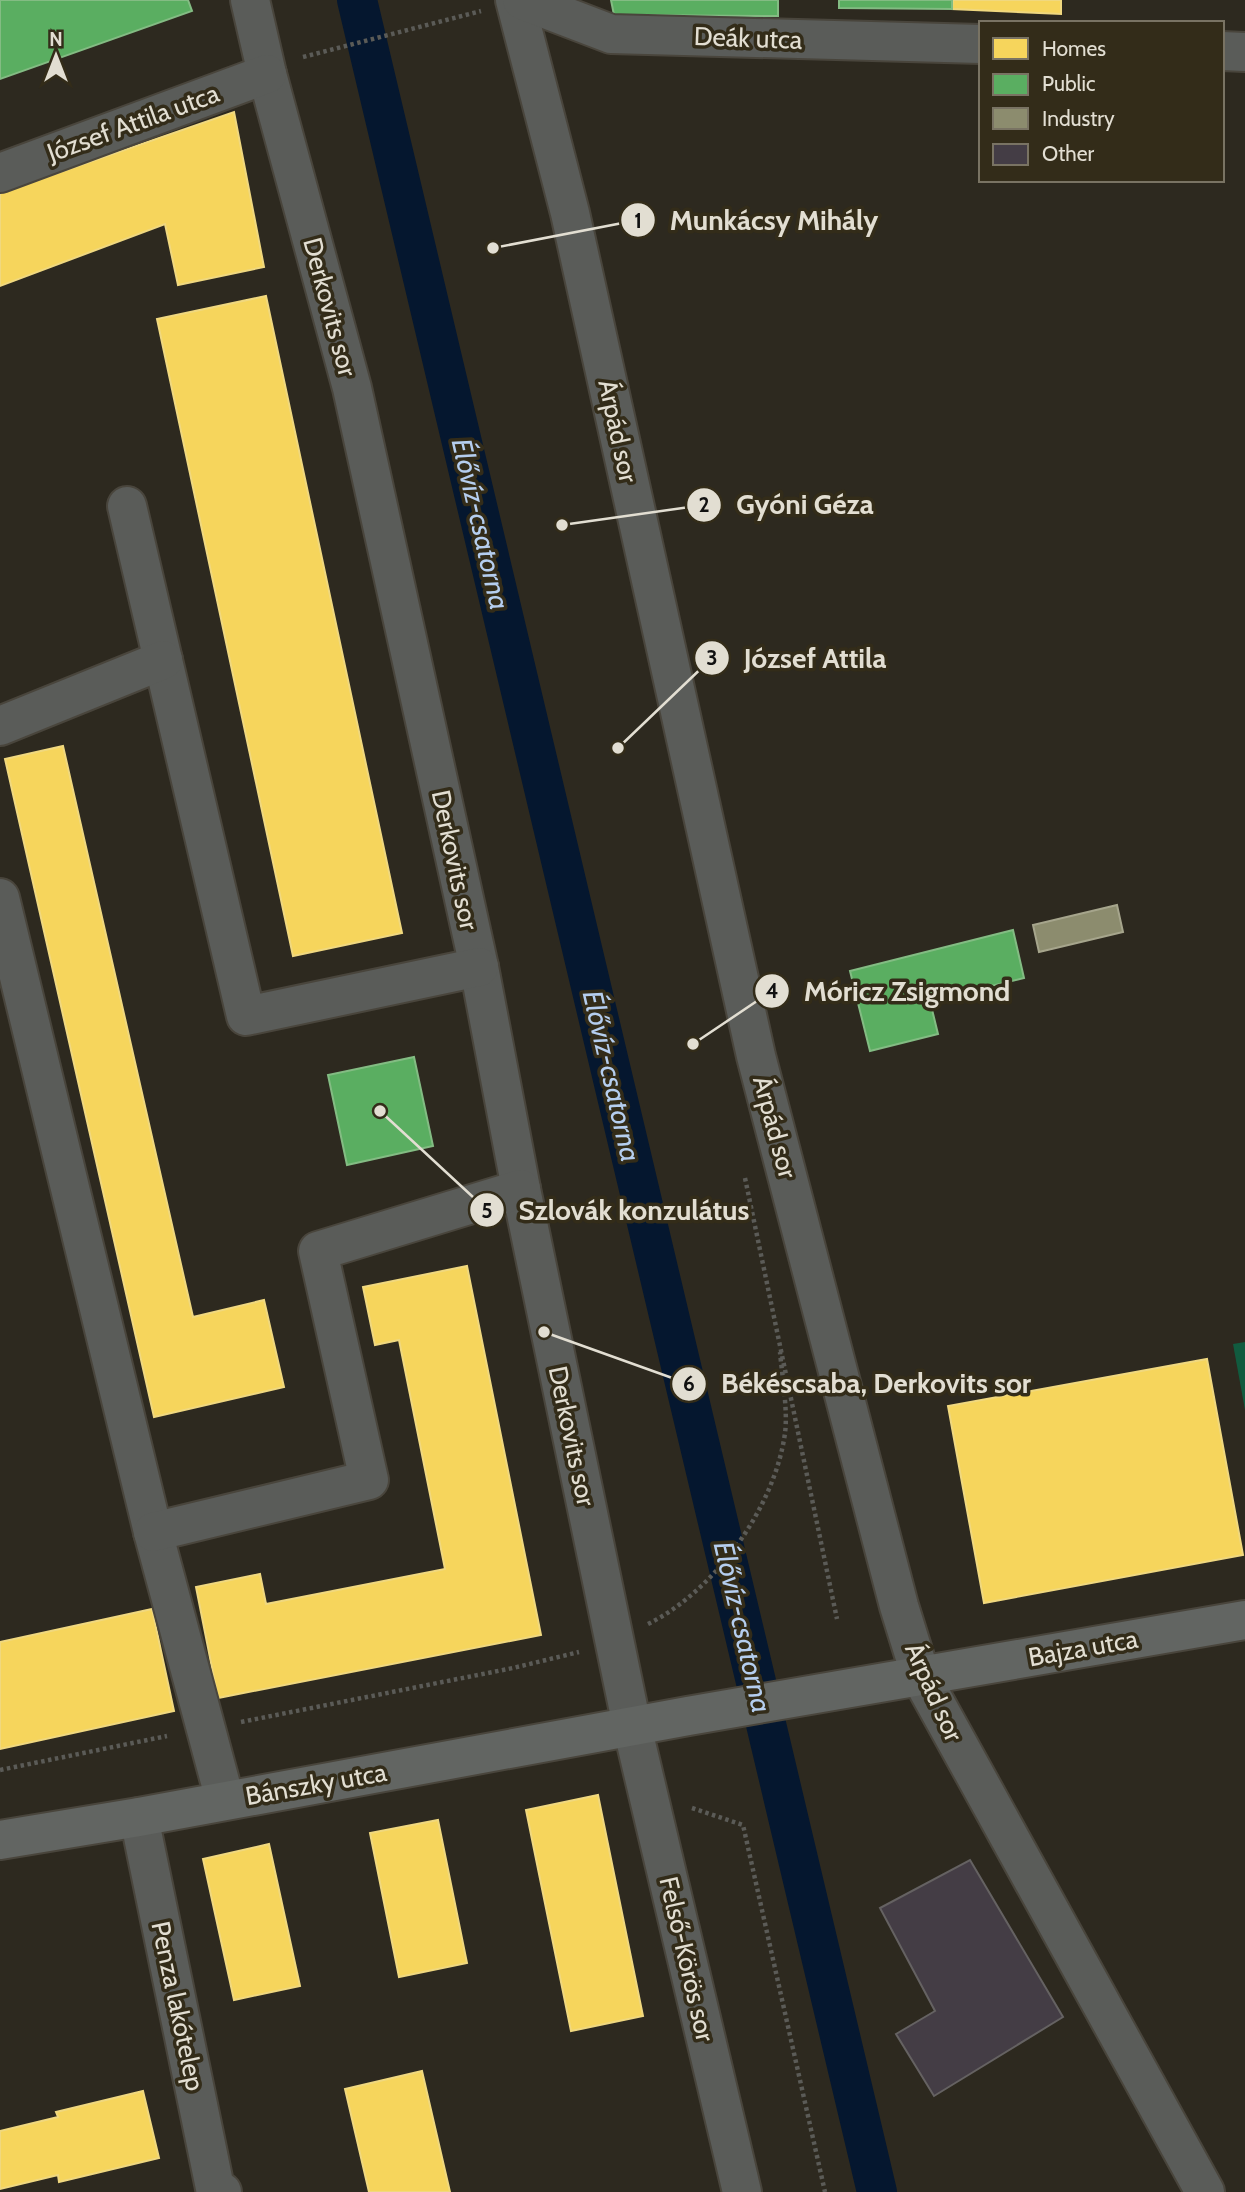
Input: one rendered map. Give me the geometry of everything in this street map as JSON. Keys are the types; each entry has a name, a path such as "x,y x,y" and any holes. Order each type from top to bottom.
{"main road":[{"name":"Bajza utca","path":"688,1716 1245,1620"},
{"name":"Bánszky utca","path":"0,1840 688,1716"}],"street":[{"name":"Derkovits sor","path":"250,0 265,67 352,388 479,967 521,1189 632,1726"},
{"name":"Deák utca","path":"522,0 611,34 979,44"},
{"name":"Árpád sor","path":"498,6 570,213 757,1056 899,1606 921,1677 1205,2192"},
{"path":"1224,51 1245,52"},
{"name":"József Attila utca","path":"0,173 265,67"},
{"path":"127,506 246,1016 479,967"},
{"path":"0,726 163,660"},
{"path":"0,898 152,1531 225,1800"},
{"path":"152,1531 369,1480 318,1251 521,1189"},
{"name":"Felső-Körös sor","path":"632,1726 742,2192"},
{"name":"Penza lakótelep","path":"139,1817 214,2191"}],"path":[{"path":"265,67 498,6"},
{"path":"0,1770 565,1657 614,1641 659,1618 699,1587 737,1547 769,1493 785,1432 779,1336 837,1619"},
{"path":"648,1793 743,1825 825,2192"}],"green space":[{"path":"1245,1342 1245,1410 1233,1344"}],"building: Homes":[{"path":"953,0 1061,0 1061,14 952,9"},
{"path":"234,112 264,267 178,285 165,224 0,286 0,193"},
{"path":"266,296 402,933 293,956 157,319"},
{"path":"63,746 193,1317 264,1300 284,1387 154,1417 5,759"},
{"path":"467,1266 541,1635 218,1698 196,1587 260,1574 266,1604 445,1569 399,1340 375,1345 363,1287"},
{"path":"1207,1359 1243,1555 984,1603 948,1406"},
{"path":"152,1609 174,1711 0,1749 0,1642"},
{"path":"598,1795 643,2016 571,2031 526,1810"},
{"path":"438,1820 467,1963 399,1977 370,1833"},
{"path":"269,1844 300,1986 234,2000 203,1859"},
{"path":"422,2071 450,2192 369,2192 345,2089"},
{"path":"143,2091 159,2158 59,2182 58,2175 0,2189 0,2131 58,2117 56,2112"}],"building: Public":[{"path":"0,0 188,0 192,11 0,79"},
{"path":"611,0 778,0 778,16 614,15"},
{"path":"839,0 952,0 952,9 839,8"},
{"path":"1013,930 1024,978 946,997 945,990 928,993 938,1034 870,1051 850,971"},
{"path":"414,1057 433,1146 347,1165 328,1075"}],"building: Industry":[{"path":"1117,905 1123,932 1039,952 1033,925"}],"building: Other":[{"path":"970,1860 1063,2017 934,2096 896,2034 935,2011 880,1908"}],"waterway":[{"name":"Élővíz-csatorna","path":"357,0 877,2192"}],"place":[{"name":"Munkácsy Mihály","path":"493,248"},
{"name":"Gyóni Géza","path":"562,525"},
{"name":"József Attila","path":"618,748"},
{"name":"Móricz Zsigmond","path":"693,1044"},
{"name":"Szlovák konzulátus","path":"380,1111"},
{"name":"Békéscsaba, Derkovits sor","path":"544,1332"}]}
